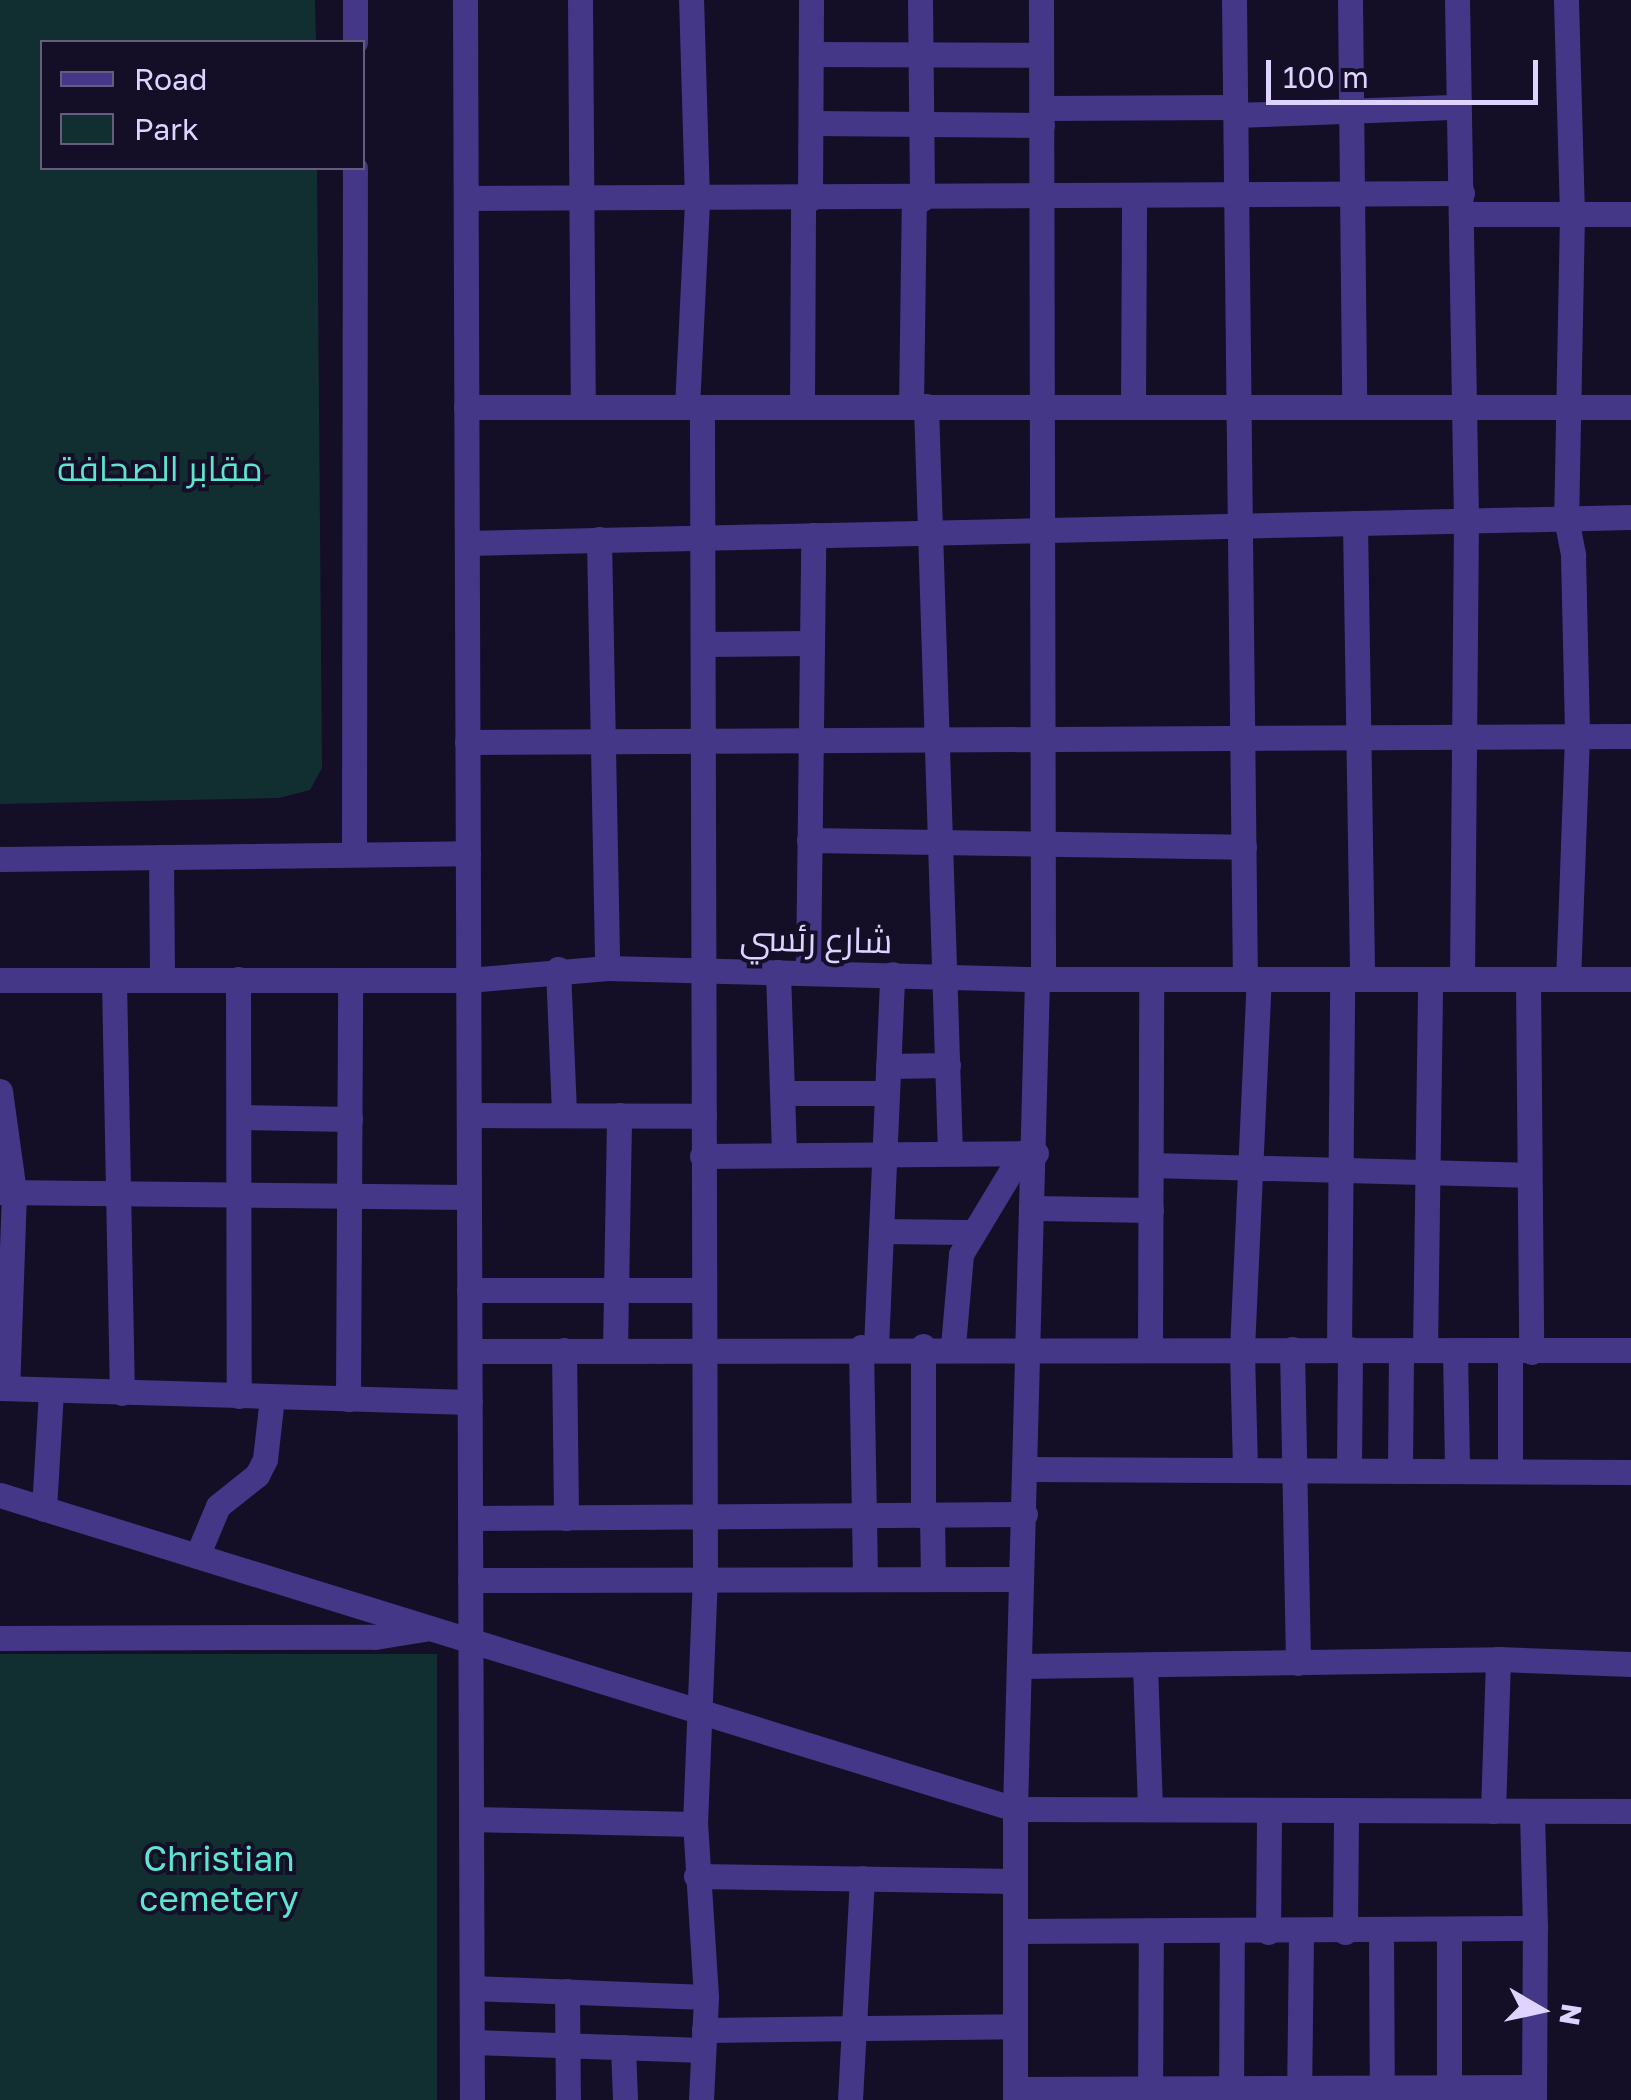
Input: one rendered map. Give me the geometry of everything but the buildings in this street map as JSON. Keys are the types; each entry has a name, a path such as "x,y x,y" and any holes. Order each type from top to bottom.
{"street":[{"path":"355,0 355,40"},
{"path":"465,0 472,2100"},
{"path":"580,0 582,407"},
{"path":"691,0 696,199 694,407 704,537 701,1290 705,1576 695,1824 706,1997 702,2100"},
{"path":"802,406 811,0"},
{"path":"920,0 919,406 930,532 950,1153"},
{"path":"1042,0 1043,844 1040,980 1029,1153 1034,1208 1032,1346 1015,1809 1015,2094 1534,2094 1532,1811"},
{"path":"1234,0 1244,848 1252,980 1250,1168 1242,1349 1246,1467"},
{"path":"1350,0 1354,403"},
{"path":"1458,0 1466,520 1462,979"},
{"path":"1566,0 1572,214 1566,518 1573,555 1577,736 1568,980"},
{"path":"811,54 1042,55"},
{"path":"810,122 921,123 1458,107"},
{"path":"354,852 355,170"},
{"path":"466,198 1042,200 1236,194 1352,196 1572,214 1631,214"},
{"path":"1133,405 1134,196"},
{"path":"466,407 1354,403 1631,407"},
{"path":"467,542 1631,516"},
{"path":"1349,1467 1340,1170 1352,980 1359,741 1356,523"},
{"path":"808,973 813,535"},
{"path":"598,539 607,968"},
{"path":"703,644 812,643"},
{"path":"468,742 1359,741 1631,736"},
{"path":"809,840 1244,848"},
{"path":"0,859 468,852"},
{"path":"161,857 162,980"},
{"name":"شارع رئسي","path":"0,980 468,980 558,969 607,968 1040,980 1631,979"},
{"path":"558,969 564,1115"},
{"path":"778,972 784,1154"},
{"path":"865,1578 863,1517 869,1347 881,1230 892,974"},
{"path":"238,979 240,1396"},
{"path":"1400,1468 1432,1173 1430,979"},
{"path":"114,980 122,1193 122,1392"},
{"path":"348,1399 350,980"},
{"path":"1150,1347 1151,980"},
{"path":"1510,1470 1528,1175 1528,980"},
{"path":"888,1066 948,1065"},
{"path":"0,1091 7,1192 4,1388 470,1402"},
{"path":"784,1093 887,1094"},
{"path":"470,1116 704,1116"},
{"path":"615,1350 619,1116"},
{"path":"239,1117 350,1119"},
{"path":"702,1156 1029,1153"},
{"path":"953,1346 955,1279 969,1232 1029,1153"},
{"path":"1150,1165 1528,1175"},
{"path":"7,1192 468,1196"},
{"path":"1034,1208 1151,1210"},
{"path":"881,1230 969,1232"},
{"path":"470,1290 701,1290"},
{"path":"923,1346 932,1578"},
{"path":"470,1350 1032,1346 1631,1350"},
{"path":"1292,1349 1290,1466 1298,1663"},
{"path":"564,1350 566,1518"},
{"path":"1454,1351 1457,1469"},
{"path":"44,1509 51,1390"},
{"path":"197,1556 218,1506 248,1484 265,1458 272,1398"},
{"path":"1028,1470 1290,1466 1631,1472"},
{"path":"0,1495 1015,1809 1631,1811"},
{"path":"470,1518 1025,1514"},
{"path":"470,1580 705,1576 1021,1579"},
{"path":"0,1638 375,1637 431,1628"},
{"path":"1493,1811 1498,1659"},
{"path":"1020,1666 1498,1659 1631,1664"},
{"path":"1145,1665 1150,1807"},
{"path":"1268,1932 1269,1810"},
{"path":"1345,1932 1346,1810"},
{"path":"471,1819 695,1824"},
{"path":"696,1876 1015,1880"},
{"path":"850,2100 862,1878"},
{"path":"1015,1931 1448,1932 1535,1928"},
{"path":"1231,2096 1232,1932"},
{"path":"1299,2095 1300,1932"},
{"path":"1381,1932 1382,2095"},
{"path":"1448,1932 1449,2094"},
{"path":"1150,1933 1150,2095"},
{"path":"472,1988 706,1997"},
{"path":"567,1990 568,2100"},
{"path":"472,2042 623,2047 854,2028 1015,2026"},
{"path":"623,2047 625,2100"}],"green space":[{"name":"مقابر الصحافة","path":"0,0 315,0 316,40 40,40 40,170 317,170 322,768 310,790 279,798 0,804"},
{"name":"Christian cemetery","path":"0,1654 437,1654 437,2100 0,2100"}]}
